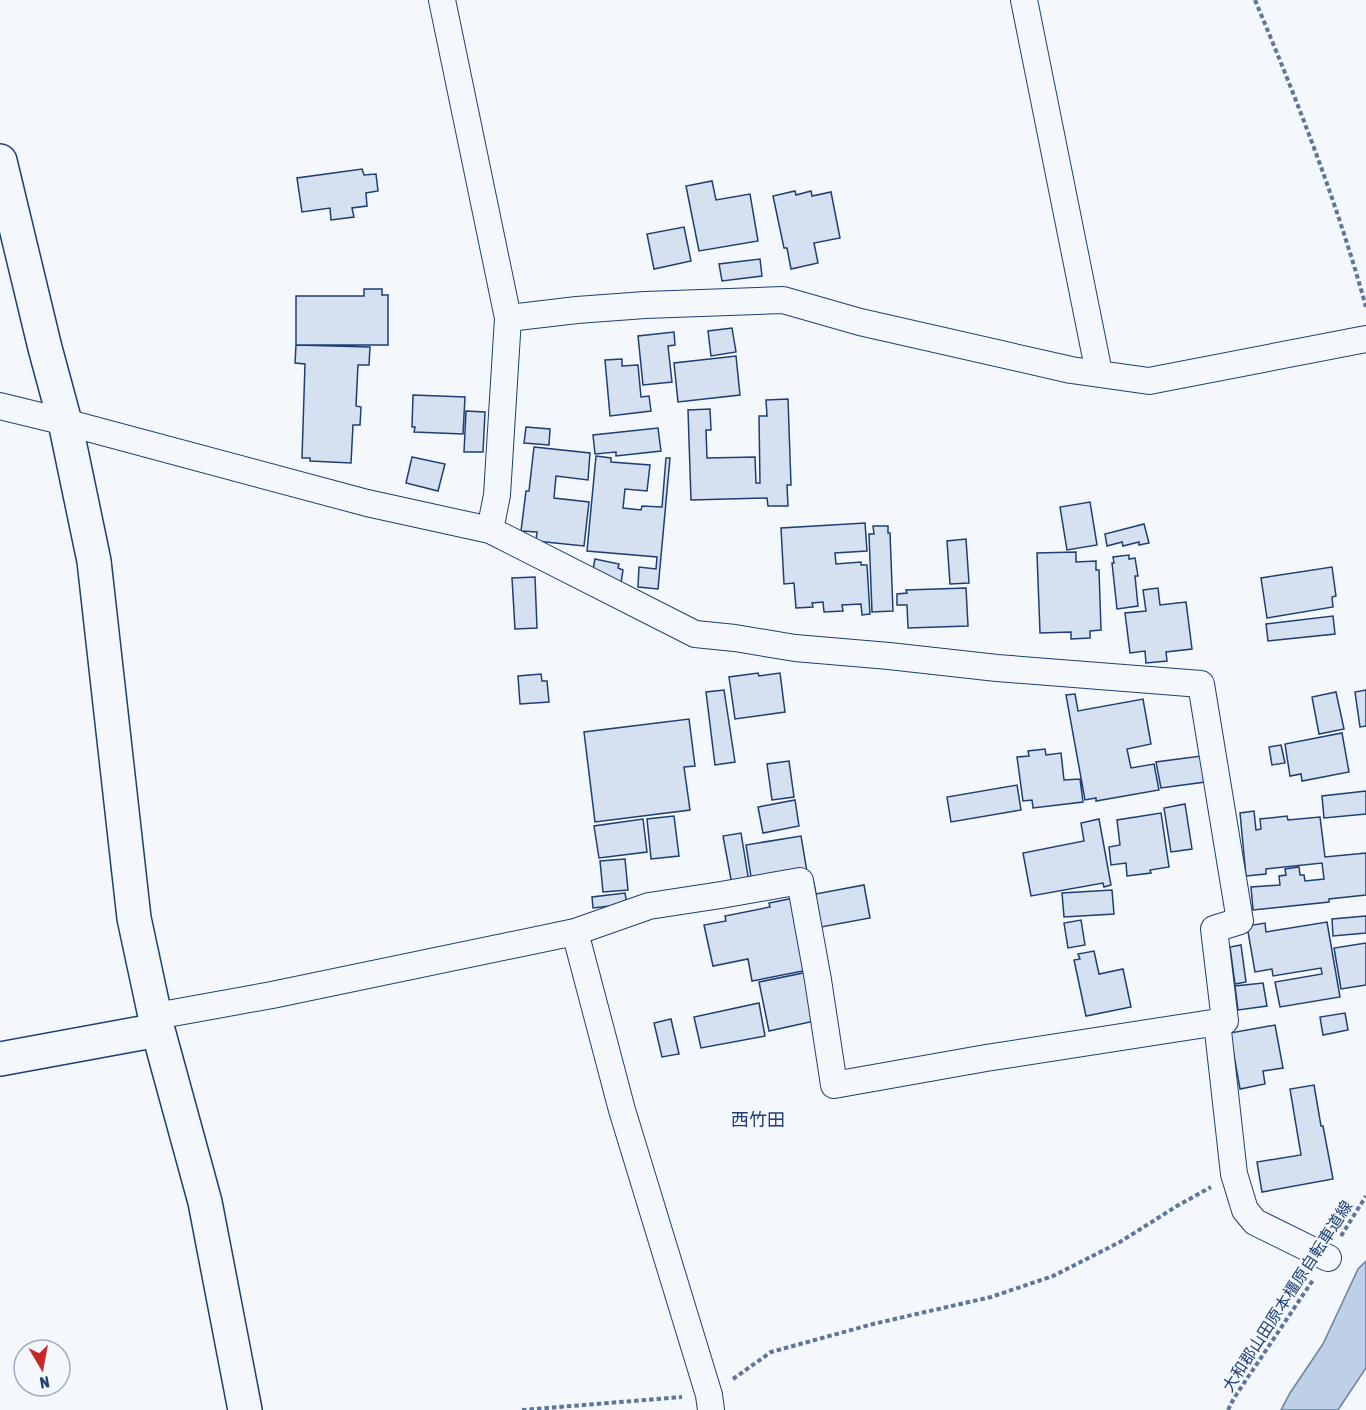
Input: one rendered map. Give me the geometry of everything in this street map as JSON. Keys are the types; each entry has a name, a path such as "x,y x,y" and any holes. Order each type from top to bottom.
{"street":[{"path":"442,0 507,318 497,495 490,530"},
{"path":"1024,0 1099,373"},
{"path":"0,161 65,422 94,561 134,918 157,1023 205,1202 245,1410"},
{"path":"507,318 645,305 783,300 860,322 1071,370 1149,381 1366,339"},
{"path":"0,406 368,502 490,530 695,634 795,648 997,668 1201,684 1240,921 1214,929 1225,1022 986,1058 834,1085 800,881 649,906 575,932 272,995 0,1059"},
{"path":"575,932 622,1110 710,1403"},
{"path":"1217,1022 1234,1174 1245,1210 1255,1222 1328,1258"}],"path":[{"path":"1255,0 1312,141 1366,307"},
{"path":"522,1410 710,1403 771,1352 873,1324 991,1297 1053,1276 1120,1242 1234,1174"},
{"name":"大和郡山田原本橿原自転車道線","path":"1228,1410 1366,1196"}],"water":[{"path":"1366,1261 1366,1368 1338,1410 1281,1410 1323,1344 1358,1269"}],"building":[{"path":"362,169 364,175 376,174 378,191 366,193 367,206 352,208 354,217 331,220 330,208 302,212 297,178"},
{"path":"712,181 716,200 750,194 758,241 699,251 686,186"},
{"path":"795,191 796,195 811,191 812,196 831,192 840,238 814,243 818,263 791,269 773,196"},
{"path":"684,227 691,261 654,269 647,234"},
{"path":"760,259 762,276 722,281 719,264"},
{"path":"364,289 382,289 382,295 388,295 388,345 296,345 296,296 364,296"},
{"path":"732,328 736,352 711,356 708,331"},
{"path":"674,332 675,345 668,346 672,382 643,385 638,336"},
{"path":"296,345 370,347 369,365 358,365 356,406 361,407 360,425 353,425 351,463 310,461 310,458 302,458 305,364 295,363"},
{"path":"736,356 740,395 678,402 674,363"},
{"path":"622,359 622,366 638,365 641,397 649,396 651,411 610,416 605,360"},
{"path":"413,395 465,397 463,434 414,432 415,427 412,427"},
{"path":"788,399 791,485 787,485 788,506 768,506 767,498 691,500 688,410 710,409 711,430 706,430 707,458 755,457 756,483 760,483 759,416 767,416 766,400"},
{"path":"466,411 485,412 483,452 464,452"},
{"path":"526,427 550,429 549,445 524,443"},
{"path":"658,428 661,451 616,456 616,452 595,454 593,435"},
{"path":"534,447 590,453 588,480 556,476 554,498 589,502 584,546 536,541 537,532 521,531"},
{"path":"596,456 611,458 611,462 650,465 647,491 625,489 623,508 641,510 642,506 662,507 666,458 670,458 658,589 638,587 639,567 656,569 657,557 587,551"},
{"path":"412,457 445,464 438,491 406,483"},
{"path":"1090,502 1097,545 1067,550 1060,507"},
{"path":"865,523 867,551 835,553 836,564 861,562 861,565 867,565 870,614 862,615 861,604 842,605 843,611 824,612 823,602 812,603 813,607 796,608 794,583 784,584 781,528"},
{"path":"1144,524 1149,543 1139,545 1139,542 1123,546 1122,542 1107,546 1105,534"},
{"path":"873,526 888,526 888,533 890,533 893,611 872,612 869,534 874,534"},
{"path":"966,539 969,583 950,584 947,541"},
{"path":"1076,552 1076,562 1096,561 1096,570 1099,570 1101,630 1090,631 1090,638 1071,639 1071,632 1040,633 1037,553"},
{"path":"1129,555 1129,559 1135,558 1138,576 1135,576 1138,606 1117,609 1113,557"},
{"path":"595,559 619,564 618,568 623,570 621,583 592,575"},
{"path":"1332,567 1336,596 1332,597 1333,607 1267,618 1261,578"},
{"path":"535,577 537,628 515,629 512,578"},
{"path":"966,588 968,626 908,628 907,605 897,605 897,594 907,593 906,590"},
{"path":"1158,588 1160,605 1186,602 1192,649 1166,652 1167,661 1146,663 1145,651 1130,653 1125,613 1146,611 1143,590"},
{"path":"1333,616 1335,634 1268,641 1266,624"},
{"path":"758,673 759,676 780,673 785,712 735,719 729,677"},
{"path":"541,674 542,681 547,681 549,702 520,704 518,676"},
{"path":"724,690 735,762 715,765 706,692"},
{"path":"1366,690 1366,726 1360,727 1355,692"},
{"path":"1336,692 1344,729 1319,734 1312,697"},
{"path":"1075,694 1078,711 1143,699 1151,744 1127,749 1131,768 1154,764 1159,790 1096,801 1096,798 1085,800 1066,695"},
{"path":"689,719 695,766 684,767 690,810 595,822 584,732"},
{"path":"1342,733 1349,772 1302,781 1301,774 1290,776 1285,744"},
{"path":"1281,745 1285,763 1272,765 1269,747"},
{"path":"1045,749 1046,755 1061,753 1064,780 1080,779 1083,802 1033,808 1032,800 1023,801 1017,757 1029,756 1028,751"},
{"path":"1201,756 1205,782 1161,788 1156,762"},
{"path":"789,761 794,797 772,800 767,764"},
{"path":"1017,785 1021,810 951,822 947,797"},
{"path":"1366,791 1366,814 1324,818 1322,796"},
{"path":"795,800 799,826 763,833 758,807"},
{"path":"1185,804 1192,849 1171,852 1164,808"},
{"path":"1254,811 1256,830 1261,829 1260,819 1287,816 1288,820 1320,817 1325,857 1366,853 1366,895 1329,899 1329,902 1253,910 1251,887 1280,885 1279,876 1286,875 1285,869 1299,867 1300,875 1304,875 1305,881 1324,879 1322,863 1266,869 1266,874 1246,876 1240,813"},
{"path":"1161,813 1169,867 1150,870 1151,873 1127,876 1126,863 1111,865 1109,847 1120,845 1117,820"},
{"path":"674,816 679,856 651,859 647,819"},
{"path":"643,819 647,852 599,858 594,826"},
{"path":"1099,819 1111,885 1104,887 1103,883 1031,896 1023,853 1084,841 1081,823"},
{"path":"741,833 749,882 732,885 723,836"},
{"path":"801,836 807,872 752,883 746,845"},
{"path":"625,859 628,890 603,892 600,861"},
{"path":"813,879 816,894 864,885 870,918 816,928 807,880"},
{"path":"1112,890 1114,914 1064,917 1062,893"},
{"path":"625,893 627,904 593,908 592,897"},
{"path":"794,898 808,970 752,981 748,959 713,966 704,925 726,921 725,916 770,907 769,903"},
{"path":"1366,916 1366,933 1333,936 1332,919"},
{"path":"1081,920 1085,945 1068,948 1064,923"},
{"path":"1327,922 1340,997 1280,1007 1275,982 1322,974 1321,968 1273,976 1272,969 1255,972 1247,926 1265,923 1266,932"},
{"path":"1366,943 1366,985 1341,989 1334,948"},
{"path":"1241,945 1246,982 1235,984 1230,947"},
{"path":"1094,951 1099,974 1123,969 1131,1007 1086,1016 1074,960 1080,959 1078,954"},
{"path":"808,972 819,1020 769,1031 759,982"},
{"path":"1263,983 1267,1006 1238,1010 1235,986"},
{"path":"759,1003 765,1036 701,1048 694,1017"},
{"path":"1345,1013 1348,1030 1323,1035 1320,1017"},
{"path":"671,1019 679,1054 662,1057 654,1023"},
{"path":"1275,1025 1283,1068 1263,1071 1265,1084 1240,1089 1230,1033"},
{"path":"1314,1085 1333,1179 1262,1192 1257,1162 1301,1155 1290,1089"}],"district":[{"name":"西竹田","path":"758,1120"}]}
